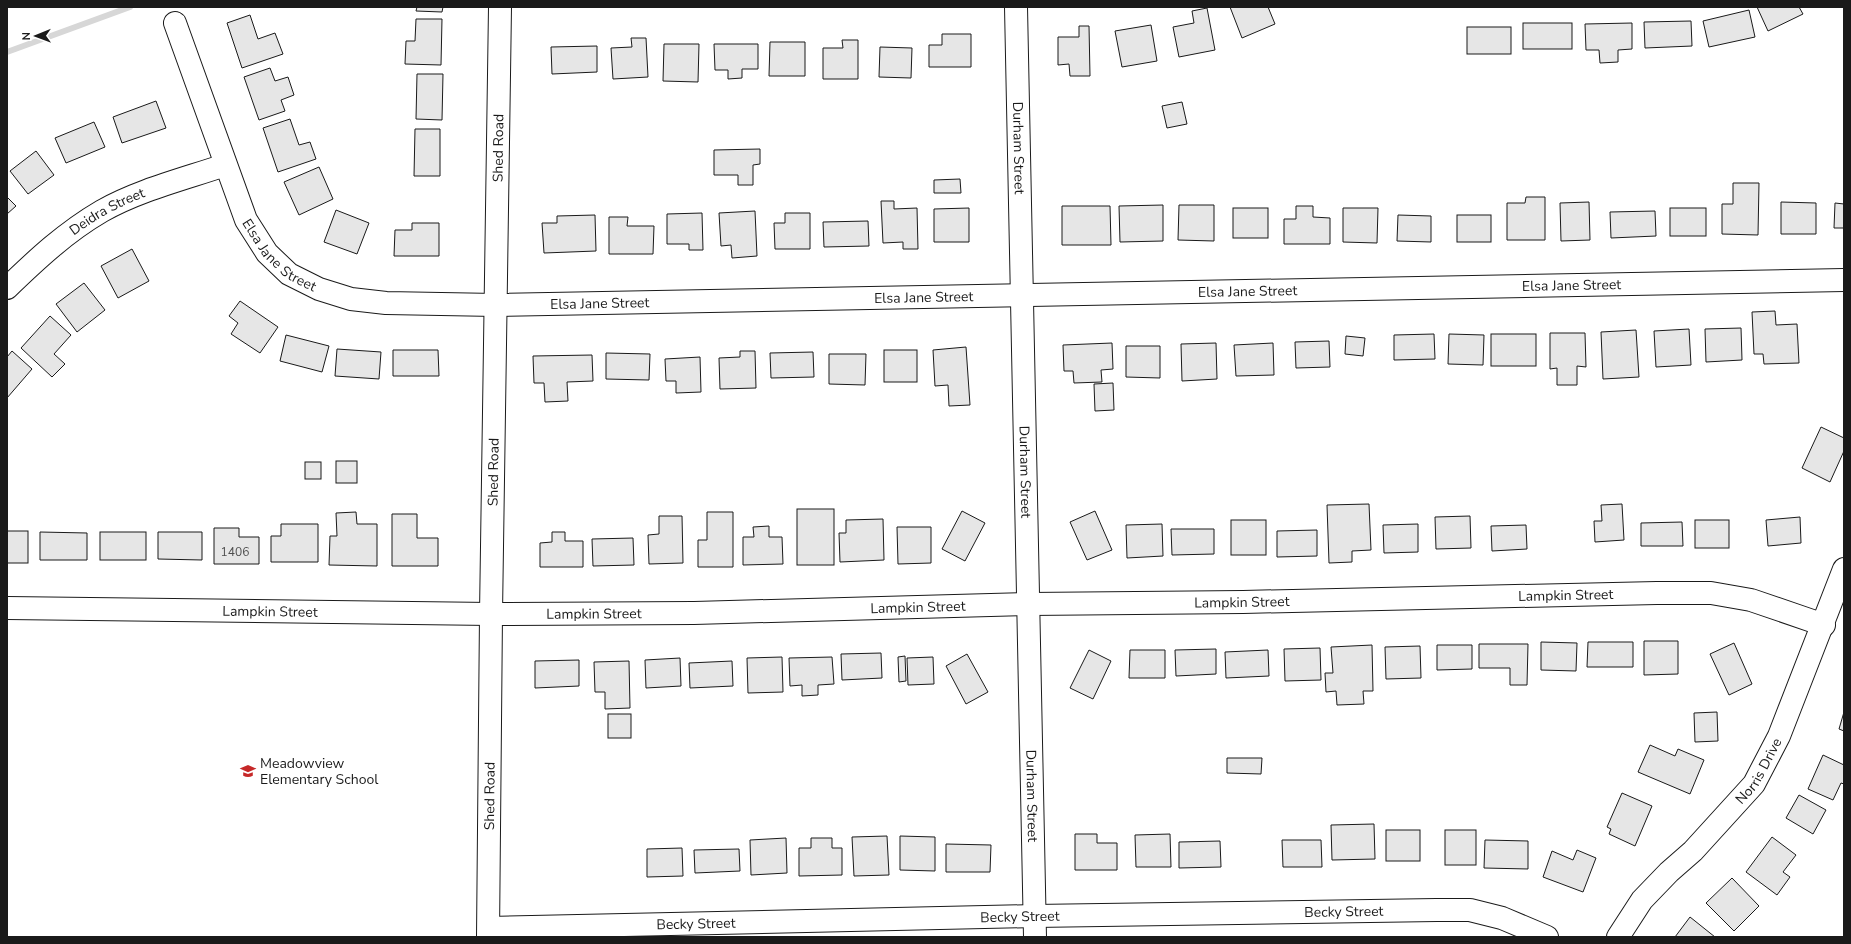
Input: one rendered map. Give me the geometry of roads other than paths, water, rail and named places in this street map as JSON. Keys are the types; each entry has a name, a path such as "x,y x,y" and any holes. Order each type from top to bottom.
{"street":[{"name":"Shed Road","path":"488,932 500,7"},
{"name":"Durham Street","path":"1016,7 1023,295 1034,926"},
{"name":"Elsa Jane Street","path":"175,23 224,165 246,220 267,253 290,274 318,289 350,299 386,303 496,305 1844,280"},
{"name":"Deidra Street","path":"7,288 54,244 102,211 134,196 224,165"},
{"name":"Norris Drive","path":"1618,937 1642,900 1669,872 1693,851 1754,784 1779,736 1824,625 1844,569"},
{"name":"Lampkin Street","path":"7,608 491,614 694,612 1029,604 1243,602 1711,593 1751,600 1824,625"},
{"name":"Becky Street","path":"488,932 1034,926 1470,910 1502,918 1547,937"}],"waterway":[{"path":"7,52 130,7"}],"place":[{"name":"Meadowview Elementary School","path":"248,771"}]}
